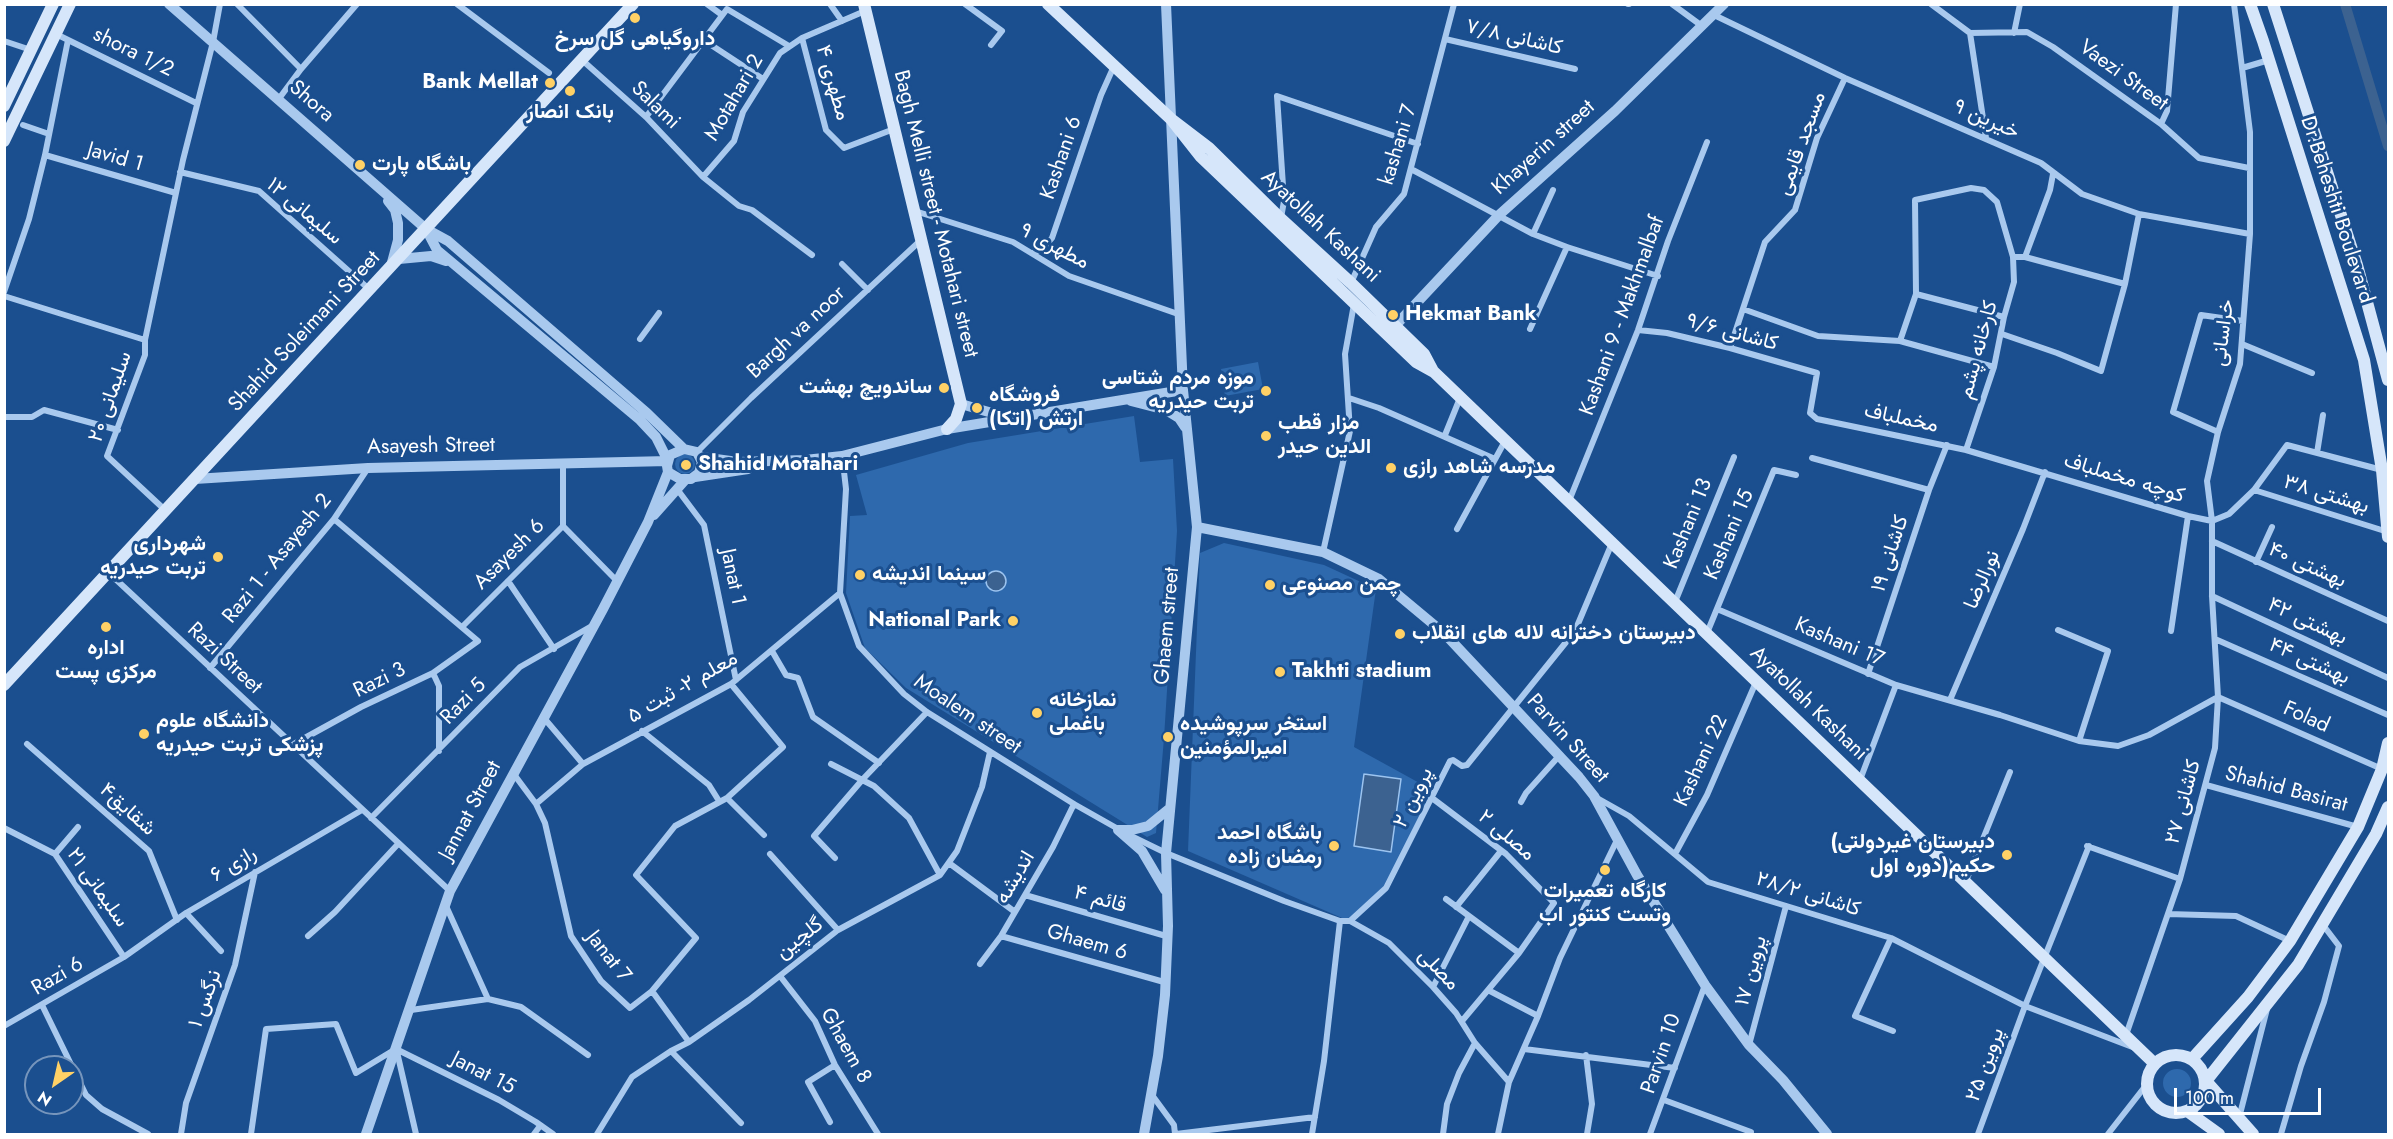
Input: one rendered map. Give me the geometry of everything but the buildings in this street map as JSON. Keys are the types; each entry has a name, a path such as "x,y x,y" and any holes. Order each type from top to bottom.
{"main road":[{"path":"4,106 53,4"},
{"path":"4,141 70,4"},
{"name":"Shahid Soleimani Street","path":"4,685 390,270 633,4"},
{"name":"Ayatollah Kashani","path":"1048,4 1171,119 1209,148 1281,219 1351,283 1424,354 1434,372"},
{"name":"Dr.Beheshti Boulevard","path":"2250,4 2364,360 2382,470 2388,537"},
{"name":"Dr.Beheshti Boulevard","path":"2272,4 2381,346 2388,380"},
{"name":"Bagh Melli street - Motahari street","path":"864,8 961,404"},
{"name":"Ayatollah Kashani","path":"1171,119 1201,157 1416,362 1434,372 2155,1064"},
{"path":"2312,196 2332,190"},
{"path":"947,429 956,419 961,404"},
{"path":"2192,1059 2248,997 2290,941 2358,827 2382,769 2388,743"},
{"path":"2253,1134 2238,1120 2206,1081 2199,1065 2192,1059 2173,1055 2160,1059 2150,1071 2147,1084 2151,1097 2162,1109 2170,1112 2187,1111 2201,1099 2206,1081 2298,965 2355,872 2388,807"},
{"path":"2338,861 2355,872"},
{"path":"2187,1111 2219,1134"}],"street":[{"name":"Shora","path":"169,4 426,229 448,241 684,448"},
{"name":"سلیمانی ۲۰","path":"166,512 107,456 145,355 145,340 180,172 213,42 220,4"},
{"path":"237,4 301,69"},
{"path":"278,100 301,69 357,4"},
{"path":"457,4 549,73"},
{"path":"707,4 722,15"},
{"path":"830,4 842,21"},
{"path":"965,4 1002,31 991,45"},
{"name":"Ghaem street","path":"1144,1134 1164,1005 1166,853 1197,527 1183,390 1166,4"},
{"name":"kashani 7","path":"1351,283 1376,227 1404,194 1454,4"},
{"path":"1672,4 1702,26"},
{"name":"Khayerin street","path":"1395,326 1498,215 1615,111 1724,4"},
{"path":"1931,4 1970,33 1986,138"},
{"path":"2014,33 2020,4"},
{"path":"2161,124 2167,111 2176,4"},
{"name":"خراسانی","path":"2218,697 2212,596 2212,520 2207,481 2218,432 2240,363 2250,234 2250,132 2234,4"},
{"name":"Motahari 2","path":"704,177 734,141 743,112 780,53 802,38 842,21 864,8"},
{"path":"646,117 727,9 789,46"},
{"name":"خیرین ۹","path":"1714,15 1845,78 2041,163 2082,195 2139,214 2250,234"},
{"name":"Vaezi Street","path":"1970,33 2028,32 2054,47 2161,124 2199,158 2249,168"},
{"name":"shora 1/2","path":"56,34 196,103"},
{"name":"مطهری ۴","path":"802,38 826,130 844,148 894,128"},
{"name":"کاشانی ۷/۸","path":"1445,39 1575,69"},
{"path":"68,40 50,134 29,219 4,294 145,340"},
{"path":"4,41 31,50"},
{"path":"705,41 763,79"},
{"name":"Salami","path":"582,60 646,117 704,177 739,206 752,210 812,255"},
{"path":"2242,68 2269,60"},
{"name":"Kashani 6","path":"1033,254 1043,248 1052,238 1098,104 1114,66"},
{"name":"مسجد قایمی","path":"1730,348 1765,242 1795,210 1817,138 1845,78"},
{"path":"1281,219 1284,201 1277,96 1418,144"},
{"path":"23,125 50,134"},
{"name":"Kashani 9 - Makhmalbaf","path":"1569,501 1638,330 1678,213 1707,142"},
{"name":"Javid 1","path":"45,155 176,193"},
{"path":"1411,170 1533,234 1658,276"},
{"name":"سلیمانی ۱۲","path":"180,172 259,191 371,290"},
{"path":"2025,257 2050,190 2053,174"},
{"name":"کارخانه پشم","path":"1916,294 1915,200 1971,188 1984,190 1997,202 2013,257 2014,282 1994,367 1966,450"},
{"path":"382,190 395,210 398,223 398,240 390,270"},
{"path":"1533,234 1553,190"},
{"name":"مطهری ۹","path":"914,210 1013,242 1069,276 1179,314"},
{"path":"2002,334 2101,371 2126,284 2139,214"},
{"name":"Shora","path":"426,229 437,250 640,420 656,437 668,461"},
{"name":"Bargh va noor","path":"699,454 751,398 921,240"},
{"path":"1530,328 1567,247"},
{"path":"399,259 431,256 453,263"},
{"path":"2013,257 2025,257 2126,284"},
{"path":"842,264 868,290"},
{"path":"1900,341 1916,294 2004,318"},
{"path":"1323,552 1350,431 1345,354 1355,303"},
{"path":"1743,309 1818,336 1900,341 1994,367"},
{"path":"640,339 659,313"},
{"path":"2218,432 2174,412 2201,315 2243,321"},
{"name":"کاشانی ۹/۶","path":"1638,330 1667,333 1730,348 1817,373"},
{"path":"2242,344 2312,373"},
{"name":"مخملباف","path":"1817,373 1810,413 1812,416 1947,445 2026,466"},
{"path":"962,428 938,439 843,463 805,467 739,469 690,478 674,477 668,472 668,461 674,451 684,448 699,454 738,462 842,456 947,429 1183,390"},
{"path":"1445,435 1460,397"},
{"path":"1349,398 1445,435 1495,459"},
{"path":"1125,400 1166,410 1179,418 1187,430"},
{"path":"961,404 1013,419"},
{"path":"4,417 32,417 44,410 118,430"},
{"path":"2317,453 2323,415"},
{"path":"1457,529 1506,441"},
{"name":"کاشانی ۱۹","path":"1868,674 1929,490 1947,445"},
{"path":"2212,520 2229,514 2254,490 2287,445 2382,470"},
{"path":"690,478 702,468 699,454"},
{"name":"Kashani 13","path":"1675,603 1734,457"},
{"path":"1812,458 1929,490"},
{"name":"Asayesh Street","path":"195,479 368,468 668,461"},
{"name":"Asayesh 6","path":"462,627 563,526 563,463"},
{"name":"Moalem street","path":"843,463 846,489 840,593 859,646 904,694 927,712 1118,830 1166,853 1284,901"},
{"name":"کوچه مخملباف","path":"2026,466 2188,516 2212,520"},
{"name":"Razi 1 - Asayesh 2","path":"210,668 334,519 368,468"},
{"name":"Kashani 15","path":"1707,634 1774,470 1796,475"},
{"name":"Jannat Street","path":"366,1134 411,1010 450,891 648,522 668,472"},
{"name":"نورالرضا","path":"1950,700 2045,472"},
{"name":"Jannat Street","path":"648,522 677,489 690,478"},
{"name":"Janat 1","path":"677,489 704,525 734,682"},
{"name":"بهشتی ۳۸","path":"2254,490 2388,532"},
{"path":"2172,631 2188,516"},
{"path":"334,519 462,627"},
{"path":"563,526 617,581"},
{"name":"Parvin Street","path":"1197,527 1323,552 1378,579 1445,634 1594,796 1617,840 1705,985 1749,1045 1783,1080 1827,1134"},
{"path":"2256,562 2272,527"},
{"name":"بهشتی ۴۰","path":"2212,541 2388,621"},
{"path":"1514,709 1575,631 1612,543"},
{"name":"Razi Street","path":"108,573 450,891"},
{"path":"508,581 554,649"},
{"name":"معلم ۲- ثبت ۵","path":"536,804 583,764 734,682 840,593"},
{"name":"بهشتی ۴۲","path":"2212,596 2388,678"},
{"name":"Kashani 17","path":"1717,609 1896,685 2079,741 2118,746 2150,735 2218,697"},
{"name":"Razi 5","path":"371,818 520,667 593,625"},
{"name":"Razi 3","path":"292,745 434,673 478,641 462,627"},
{"path":"2058,630 2108,651 2079,741"},
{"name":"بهشتی ۴۴","path":"2216,639 2388,715"},
{"path":"772,651 786,675 798,678 813,717 879,763"},
{"path":"434,673 439,686 439,751"},
{"name":"Kashani 22","path":"1675,854 1707,795 1756,681"},
{"path":"652,991 696,938 636,875 675,826 727,798 783,747 734,682"},
{"path":"1860,780 1896,685"},
{"name":"Folad","path":"2218,697 2382,769"},
{"name":"کاشانی ۲۷","path":"2126,1035 2180,879 2206,785 2215,748 2218,697"},
{"name":"پروین ۲","path":"1350,921 1386,888 1451,760 1462,766 1467,765 1514,709"},
{"path":"835,858 814,836 927,712"},
{"path":"544,718 583,764"},
{"path":"642,731 709,785 719,801"},
{"name":"شقایق۴","path":"27,744 149,851 177,920"},
{"name":"گلچین","path":"597,1134 632,1077 689,1042 780,976 838,930 940,875 957,851 982,787 990,752"},
{"path":"1521,802 1526,793 1559,756"},
{"path":"831,764 874,786 909,818 940,875"},
{"name":"Janat 7","path":"513,772 536,804 545,823 571,936 601,981 630,1008 652,991 689,1042"},
{"path":"1966,882 2010,772"},
{"name":"Shahid Basirat","path":"2206,785 2358,827"},
{"name":"کاشانی ۲۸/۲","path":"1594,796 1629,816 1708,882 1891,938 2025,1006 2142,1051"},
{"path":"727,798 764,835"},
{"name":"مصلی ۲","path":"1432,798 1501,851 1554,903 1519,954"},
{"name":"اندیشه","path":"980,964 1001,936 1053,847 1074,804"},
{"path":"1118,830 1132,830 1148,826 1170,808"},
{"name":"رازی ۶","path":"177,920 362,810"},
{"path":"55,854 78,827"},
{"name":"سلیمانی ۲۱","path":"4,828 55,854 124,957"},
{"path":"1118,830 1142,851 1167,894"},
{"path":"1498,1134 1509,1082 1560,958 1617,840"},
{"path":"308,936 335,912 398,844"},
{"name":"پروین ۲۵","path":"1978,1134 2088,846 2180,879"},
{"path":"1456,907 1501,851"},
{"path":"770,854 838,930"},
{"path":"949,863 1015,912"},
{"name":"نرگس ۱","path":"181,1134 186,1103 236,964 255,872"},
{"name":"قائم ۴","path":"1025,895 1166,936"},
{"path":"1446,899 1519,954 1462,1021"},
{"name":"مصلی","path":"1284,901 1340,921 1350,921 1389,943 1433,987 1462,1021 1475,1043 1509,1082"},
{"path":"445,903 488,999"},
{"name":"پروین ۱۷","path":"1749,1045 1786,906"},
{"path":"186,913 221,951"},
{"path":"2168,914 2236,916 2290,941"},
{"path":"1433,987 1469,916"},
{"name":"Razi 6","path":"4,1026 124,957 177,920"},
{"path":"1312,1134 1324,1061 1340,921"},
{"path":"2281,1134 2339,946 2323,925"},
{"name":"Ghaem 6","path":"1001,936 1164,982"},
{"path":"1891,938 1856,1016 1893,1030"},
{"name":"Ghaem 8","path":"780,976 814,1021 835,1065 878,1134"},
{"name":"Parvin 10","path":"1650,1134 1705,985"},
{"path":"1488,990 1538,1016"},
{"path":"411,1010 488,999 521,1006 588,1055"},
{"path":"2238,1120 2269,1003"},
{"path":"42,1005 86,1095 132,1127 148,1134"},
{"path":"251,1134 266,1029 336,1024 356,1073 396,1049 416,1134"},
{"path":"1443,1134 1447,1104 1475,1043"},
{"name":"Janat 15","path":"396,1049 521,1112 553,1134"},
{"path":"1524,1049 1675,1068"},
{"path":"671,1051 741,1123"},
{"path":"1586,1055 1592,1104 1587,1134"},
{"path":"830,1122 808,1082 835,1065"},
{"path":"2108,1134 2147,1084"},
{"path":"1151,1094 1174,1125 1175,1134 1315,1117"},
{"path":"1664,1100 1751,1132 1750,1134"},
{"path":"534,1134 540,1126"},
{"path":"127,1134 132,1127"}],"shaded area":[{"path":"1258,362 1263,389 1225,396 1221,369"},
{"name":"National Park","path":"1134,416 1140,462 1173,459 1177,531 1156,833 1147,837 906,688 865,648 846,593 850,516 867,515 856,475 968,443"},
{"path":"685,454 692,457 695,464 692,471 685,474 678,471 675,464 678,457"},
{"name":"Takhti stadium","path":"1224,543 1324,565 1376,589 1354,747 1434,791 1388,883 1349,921 1188,851 1200,553"},
{"path":"996,571 1003,574 1006,581 1003,588 996,591 989,588 986,581 989,574"},
{"path":"1364,774 1401,779 1391,852 1354,846"},
{"path":"2177,1069 2187,1073 2191,1083 2187,1093 2177,1097 2167,1093 2163,1083 2167,1073"}],"waterway":[{"path":"2345,4 2388,146"}],"place":[{"name":"داروگیاهی گل سرخ","path":"635,18"},
{"name":"Bank Mellat","path":"550,83"},
{"name":"بانک انصار","path":"570,91"},
{"name":"باشگاه پارت","path":"360,165"},
{"name":"Hekmat Bank","path":"1393,315"},
{"name":"ساندویچ بهشت","path":"944,388"},
{"name":"موزه مردم شتاسی تربت حیدریه","path":"1266,391"},
{"name":"فروشگاه ارتش (اتکا)","path":"977,408"},
{"name":"مزار قطب الدین حیدر","path":"1266,436"},
{"name":"Shahid Motahari","path":"686,465"},
{"name":"مدرسه شاهد رازی","path":"1391,468"},
{"name":"شهرداری تربت حیدریه","path":"218,557"},
{"name":"سینما اندیشه","path":"860,575"},
{"name":"چمن مصنوعی","path":"1270,585"},
{"name":"National Park","path":"1013,621"},
{"name":"اداره مرکزی پست","path":"106,627"},
{"name":"دبیرستان دخترانه لاله های انقلاب","path":"1400,634"},
{"name":"Takhti stadium","path":"1280,672"},
{"name":"نمازخانه باغملی","path":"1037,713"},
{"name":"دانشگاه علوم پزشکی تربت حیدریه","path":"144,734"},
{"name":"استخر سرپوشیده امیرالمؤمنین","path":"1168,737"},
{"name":"باشگاه احمد رمضان زاده","path":"1334,846"},
{"name":"(دبیرستان غيردولتی حکیم(دوره اول","path":"2007,855"},
{"name":"کارگاه تعمیرات وتست کنتور اب","path":"1605,870"}]}
